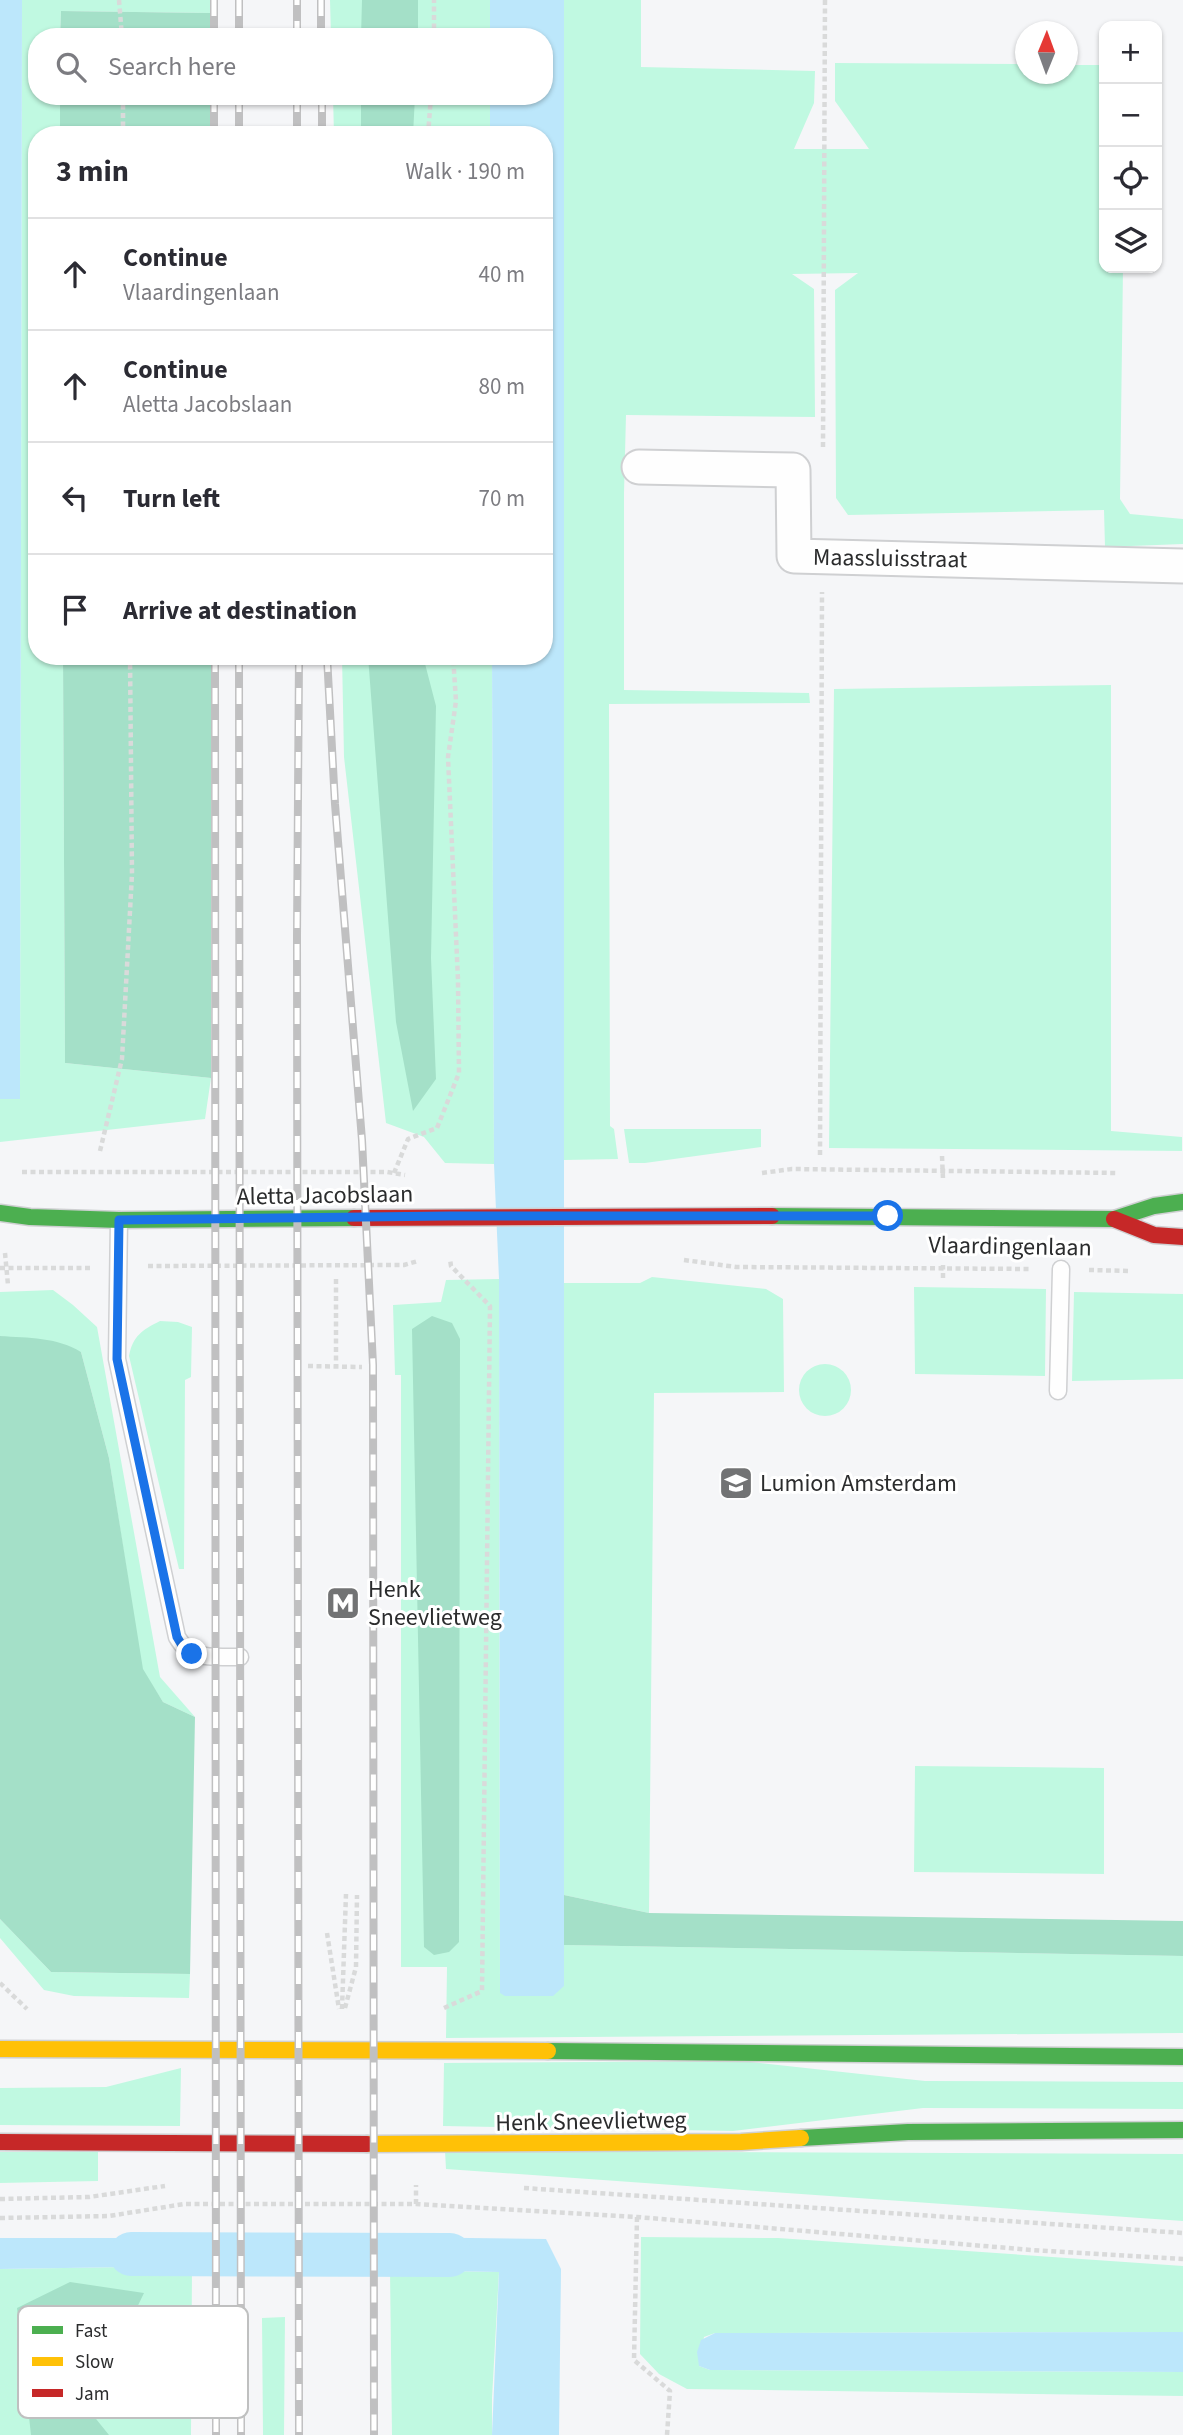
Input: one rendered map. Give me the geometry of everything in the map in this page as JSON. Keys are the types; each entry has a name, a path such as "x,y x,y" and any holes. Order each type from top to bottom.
{"main road":[{"name":"Vlaardingenlaan","path":"620,1218 736,1216 1114,1219 1154,1206 1183,1202"},
{"name":"Aletta Jacobslaan","path":"0,1213 30,1217 119,1220 450,1216 620,1218"},
{"name":"Aletta Jacobslaan","path":"0,1223 30,1217"},
{"name":"Vlaardingenlaan","path":"1114,1219 1154,1235 1183,1237"},
{"path":"0,2049 1183,2057"},
{"name":"Henk Sneevlietweg","path":"0,2142 442,2145 741,2142 908,2132 1183,2130"}],"street":[{"name":"Maassluisstraat","path":"639,467 793,470 794,556 1183,566"}],"lane":[{"path":"119,1220 117,1359 177,1637 183,1647 192,1654 240,1657"},
{"path":"1058,1391 1060,1269"}],"path":[{"path":"119,0 121,28"},
{"path":"434,28 435,0"},
{"path":"123,105 123,126"},
{"path":"429,126 430,105"},
{"path":"100,1151 119,1072 122,1046 132,874 130,665"},
{"path":"394,1173 408,1139 437,1129 459,1073 458,980 448,757 456,701 454,665"},
{"path":"13,1172 394,1173 408,1176"},
{"path":"4,1252 3,1268 8,1285"},
{"path":"438,2010 482,1991 490,1306 451,1266 449,1252"},
{"path":"3,1268 404,1265 426,1258"},
{"name":"Vlaardingenlaan","path":"682,1259 736,1267 1142,1271"},
{"path":"336,1279 337,1366"},
{"path":"308,1366 362,1367"},
{"path":"341,2020 346,1894"},
{"path":"341,2020 356,1967 356,1895"},
{"path":"327,1933 341,2020"},
{"path":"403,2182 416,2182"},
{"path":"0,2199 89,2197 172,2186"},
{"path":"514,2188 1183,2233"},
{"path":"0,2218 109,2216 184,2204 416,2204 637,2217 1018,2249 1183,2259"},
{"path":"637,2217 634,2360 670,2390 667,2435"}],"green space":[{"path":"22,0 210,0 210,13 61,11 60,28 28,28 28,105 60,105 60,126 28,126 28,665 63,665 65,1063 211,1078 205,1119 0,1142 0,1099 20,1098"},
{"path":"330,0 490,0 490,28 331,28"},
{"path":"362,0 418,0 418,28 361,28"},
{"path":"564,0 641,0 641,67 815,71 814,103 794,149 869,149 835,101 835,63 1015,64 1015,84 1078,84 1078,65 1099,65 1099,273 1123,273 1120,499 1130,514 1183,519 1183,544 1105,547 1104,510 848,515 836,498 835,290 858,273 792,274 814,289 815,417 626,415 624,690 809,693 810,703 609,704 610,1126 614,1129 618,1159 564,1160"},
{"path":"61,11 210,13 210,28 60,28"},
{"path":"60,105 210,105 210,126 60,126"},
{"path":"333,105 490,105 490,126 334,126"},
{"path":"361,105 415,105 413,126 361,126"},
{"path":"63,665 211,665 211,1078 65,1063"},
{"path":"342,665 492,665 494,1164 445,1163 424,1137 386,1123 344,757"},
{"path":"369,665 425,665 436,706 431,958 436,1079 413,1111 396,1022"},
{"path":"1111,685 1111,1131 1182,1137 1182,1151 829,1148 834,689"},
{"path":"624,1129 761,1129 761,1147 629,1163"},
{"path":"652,1277 766,1289 783,1299 784,1392 654,1393 649,1913 564,1895 564,1283 640,1283"},
{"path":"499,1279 500,1993 564,1986 564,1945 1183,1956 1183,2033 446,2038 447,1967 401,1967 401,1375 395,1375 393,1305 441,1302 446,1280"},
{"path":"914,1287 1046,1289 1045,1376 915,1374"},
{"path":"53,1290 97,1327 160,1677 195,1717 163,1702 142,1669 109,1458 81,1352 0,1336 0,1292"},
{"path":"1074,1292 1183,1294 1183,1379 1072,1381"},
{"path":"432,1316 452,1323 460,1339 459,1942 449,1952 434,1955 424,1947 412,1329"},
{"path":"160,1321 178,1322 192,1327 191,1377 185,1380 184,1569 179,1569 129,1356 139,1334"},
{"path":"0,1336 52,1341 81,1352 109,1458 143,1669 163,1702 195,1717 190,1974 51,1972 0,1919"},
{"path":"825,1364 844,1371 851,1390 844,1409 825,1416 806,1409 799,1390 806,1371"},
{"path":"915,1766 1104,1768 1104,1874 914,1872"},
{"path":"564,1895 649,1913 1183,1921 1183,1956 564,1945"},
{"path":"0,1919 51,1972 190,1974 189,1998 74,1996 44,1990 0,1938"},
{"path":"742,2061 925,2081 1183,2082 1183,2109 923,2108 733,2131 443,2126 444,2063"},
{"path":"181,2068 180,2126 0,2125 0,2088 106,2087"},
{"path":"445,2151 1183,2154 1183,2221 446,2169"},
{"path":"0,2152 98,2152 98,2181 0,2183"},
{"path":"641,2237 778,2238 1183,2266 1183,2332 715,2333 704,2337 699,2366 710,2370 1183,2372 1183,2396 687,2389 659,2374 640,2354"},
{"path":"192,2266 192,2306 18,2306 18,2418 191,2418 191,2435 0,2435 0,2269"},
{"path":"390,2270 499,2272 492,2435 392,2435"},
{"path":"70,2282 144,2293 138,2306 21,2306"},
{"path":"285,2317 284,2435 263,2435 262,2318"},
{"path":"29,2418 95,2418 109,2435 31,2435"}],"water":[{"path":"0,0 22,0 20,1099 0,1099"},
{"path":"490,0 564,0 564,1986 553,1996 505,1996 500,1993 499,1279 494,1164 492,665 553,665 553,126 490,126 490,105 553,105 553,28 490,28"},
{"path":"390,2237 546,2239 561,2269 559,2435 492,2435 499,2272 390,2270"},
{"path":"0,2238 192,2238 192,2266 0,2269"},
{"path":"1183,2332 1183,2372 710,2370 699,2366 697,2352 701,2340 715,2333"}],"waterway":[{"path":"131,2254 450,2255"}],"railway":[{"path":"214,0 214,28"},
{"path":"239,0 239,28"},
{"path":"297,0 297,28"},
{"path":"321,0 321,28"},
{"path":"214,105 214,126"},
{"path":"239,105 239,126"},
{"path":"297,105 297,126"},
{"path":"322,105 322,126"},
{"path":"215,665 216,2306"},
{"path":"239,665 241,2306"},
{"path":"299,665 299,2435"},
{"path":"327,665 335,804 362,1140 373,1365 374,2435"},
{"path":"216,2418 216,2435"},
{"path":"241,2418 241,2435"}],"traffic: fast":[{"path":"772,1216 1114,1219 1154,1206 1183,1202"},
{"path":"0,1213 30,1217 119,1220 354,1218"},
{"path":"548,2051 1183,2057"},
{"path":"801,2138 908,2132 1183,2130"}],"traffic: slow":[{"path":"0,2049 548,2051"},
{"path":"367,2144 741,2142 801,2138"}],"traffic: jam":[{"path":"354,1218 772,1216"},
{"path":"1114,1219 1154,1235 1183,1237"},
{"path":"0,2142 367,2144"}],"place":[{"name":"Lumion Amsterdam","path":"736,1483"},
{"name":"Henk Sneevlietweg","path":"343,1603"}],"route":[{"path":"192,1654 183,1647 177,1637 117,1359 119,1220 450,1216 888,1216"}]}
